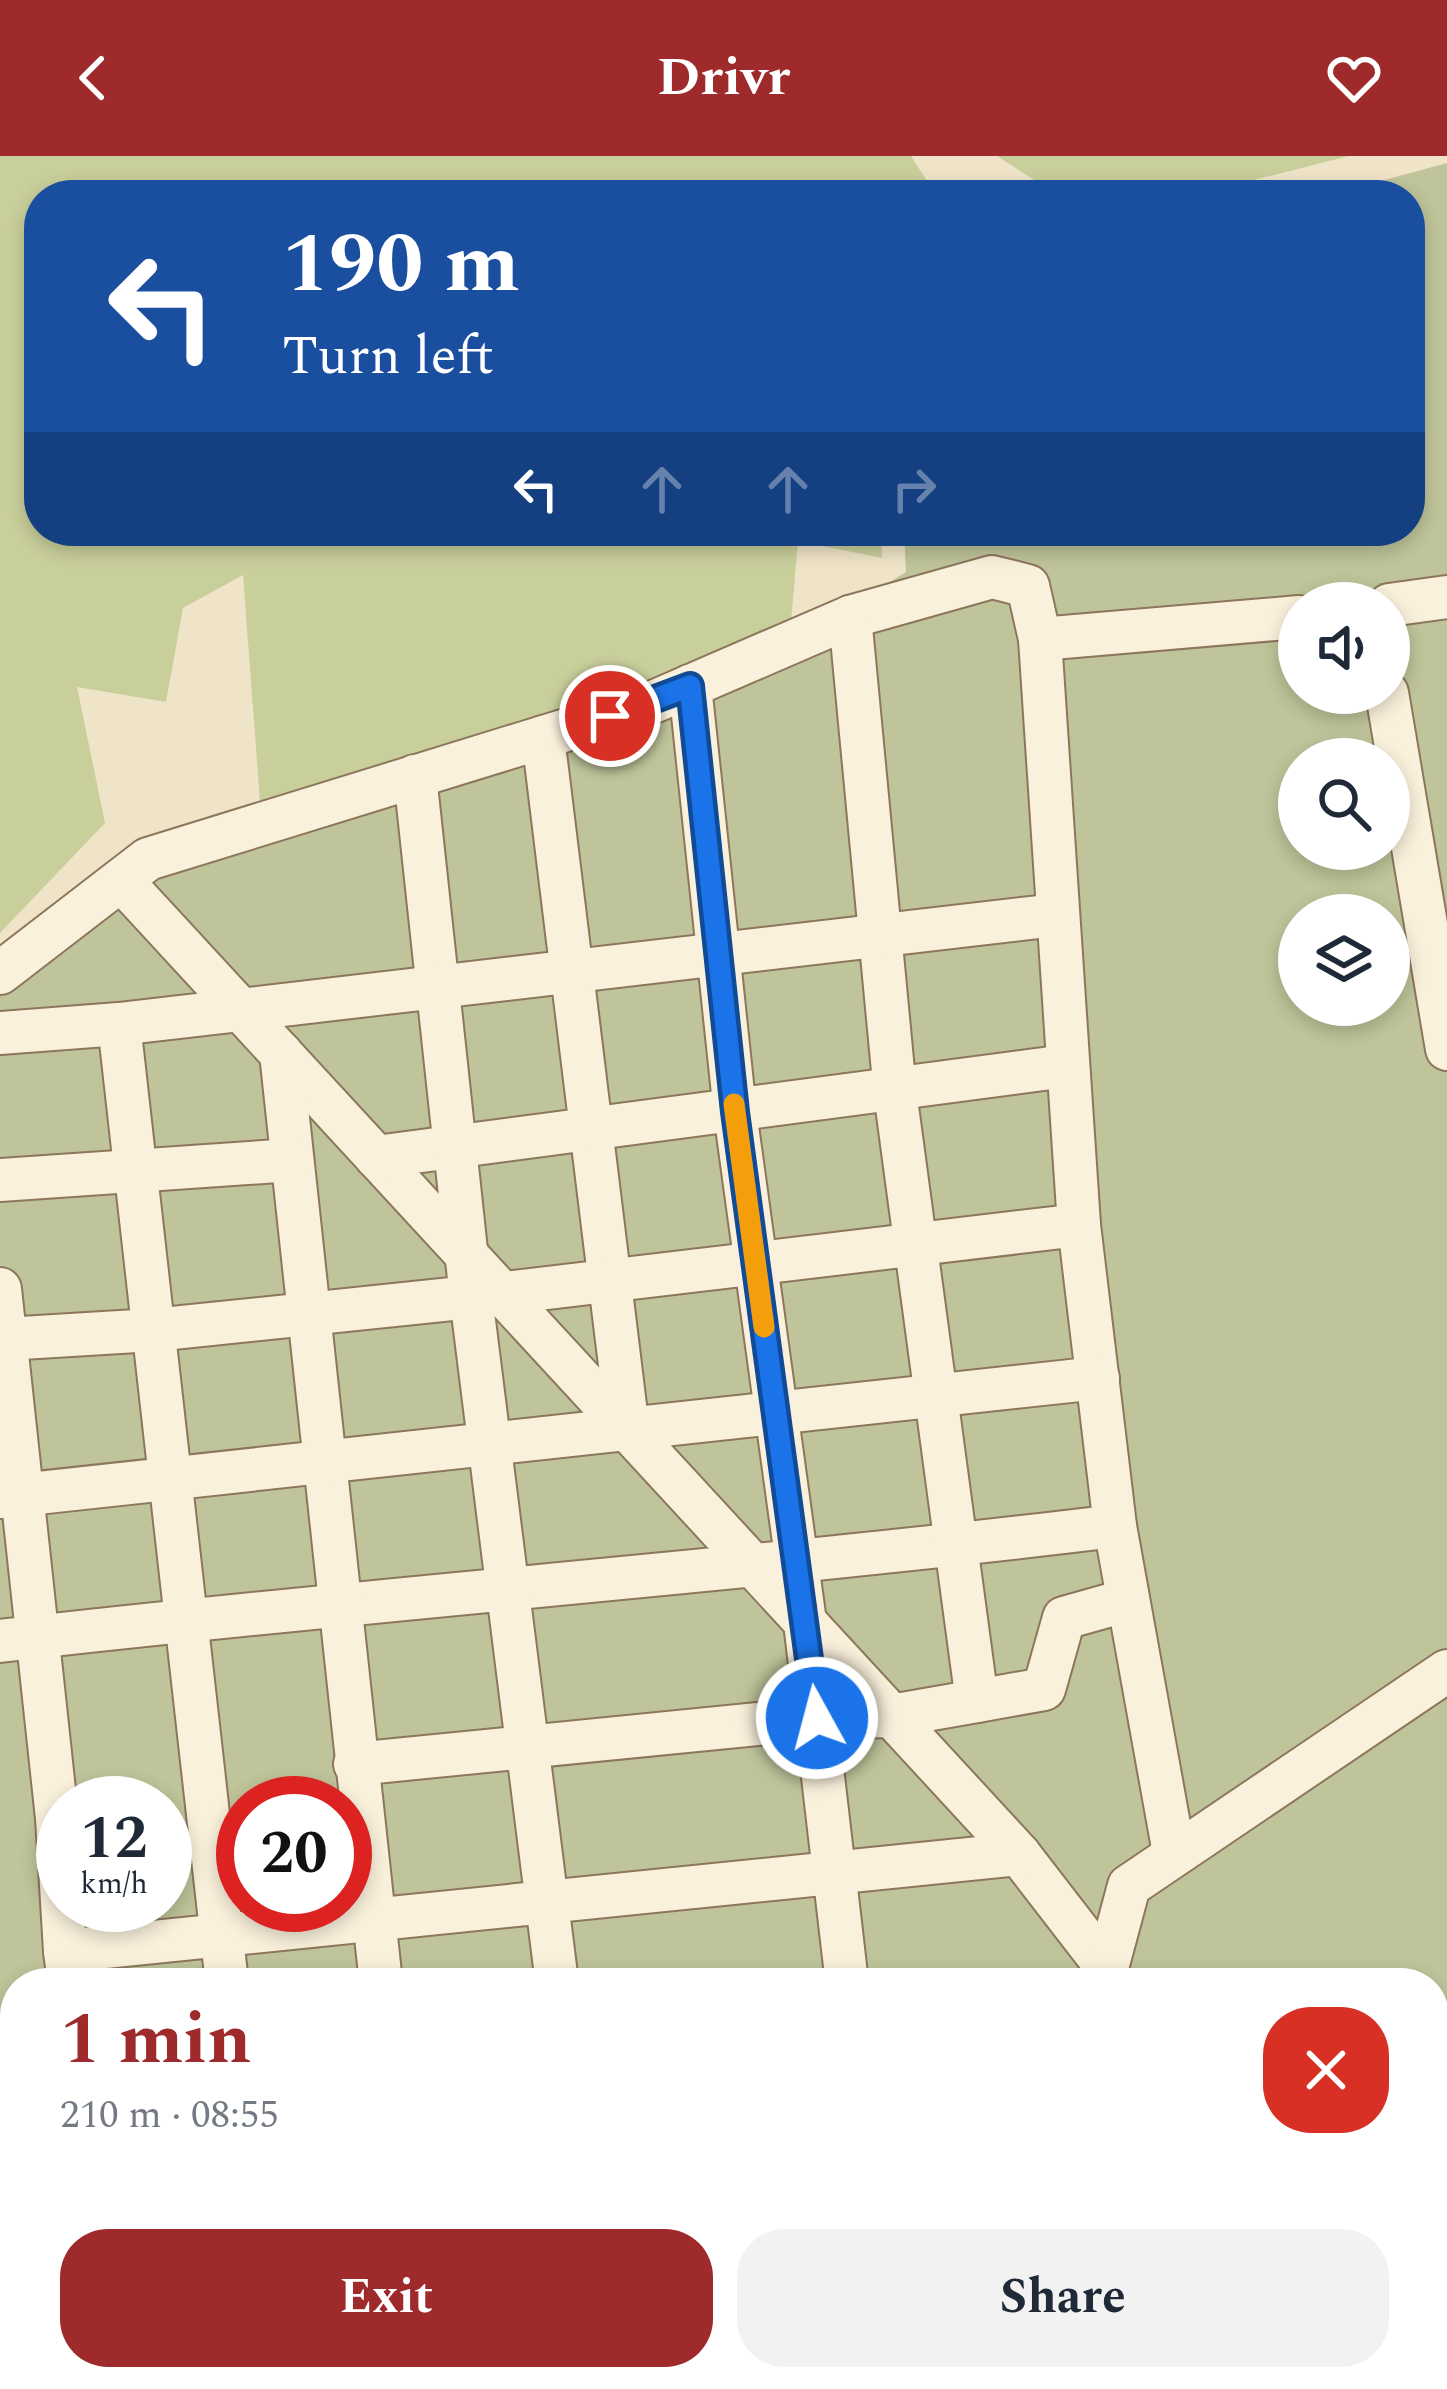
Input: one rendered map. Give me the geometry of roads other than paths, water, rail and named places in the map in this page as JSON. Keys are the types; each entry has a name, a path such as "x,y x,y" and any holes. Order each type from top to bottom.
{"lane":[{"path":"0,973 148,859 543,737 690,686 850,617 992,577 1028,586 1040,639 1079,1226 1115,1526 1174,1853"},
{"path":"1410,602 1447,597"},
{"path":"850,617 895,1092 977,1701"},
{"path":"1040,639 1278,619"},
{"path":"690,686 735,1112 776,1413 776,1566"},
{"path":"1391,714 1447,1049"},
{"path":"543,737 613,1277 628,1430"},
{"path":"415,776 458,1146 479,1281 489,1442 555,1968"},
{"path":"121,880 376,1156 479,1281 628,1430 776,1566 805,1622 1018,1854 1096,1968"},
{"path":"0,1033 240,1009 279,1010 1056,916"},
{"path":"119,1024 225,1968"},
{"path":"280,1053 357,1776"},
{"path":"376,1156 895,1092 1066,1066"},
{"path":"0,1180 292,1160"},
{"path":"4,1340 308,1313 479,1281 613,1277 1079,1226"},
{"path":"0,1289 18,1639 67,1967 250,1932"},
{"path":"10,1496 1098,1378"},
{"path":"18,1639 507,1588 776,1566 1115,1526"},
{"path":"356,1764 817,1718 891,1716 1044,1689 1064,1618 1128,1600"},
{"path":"805,1622 845,1968"},
{"path":"1103,1968 1129,1886 1447,1671"},
{"path":"372,1919 1018,1854"},
{"path":"372,1925 379,1968"}]}
